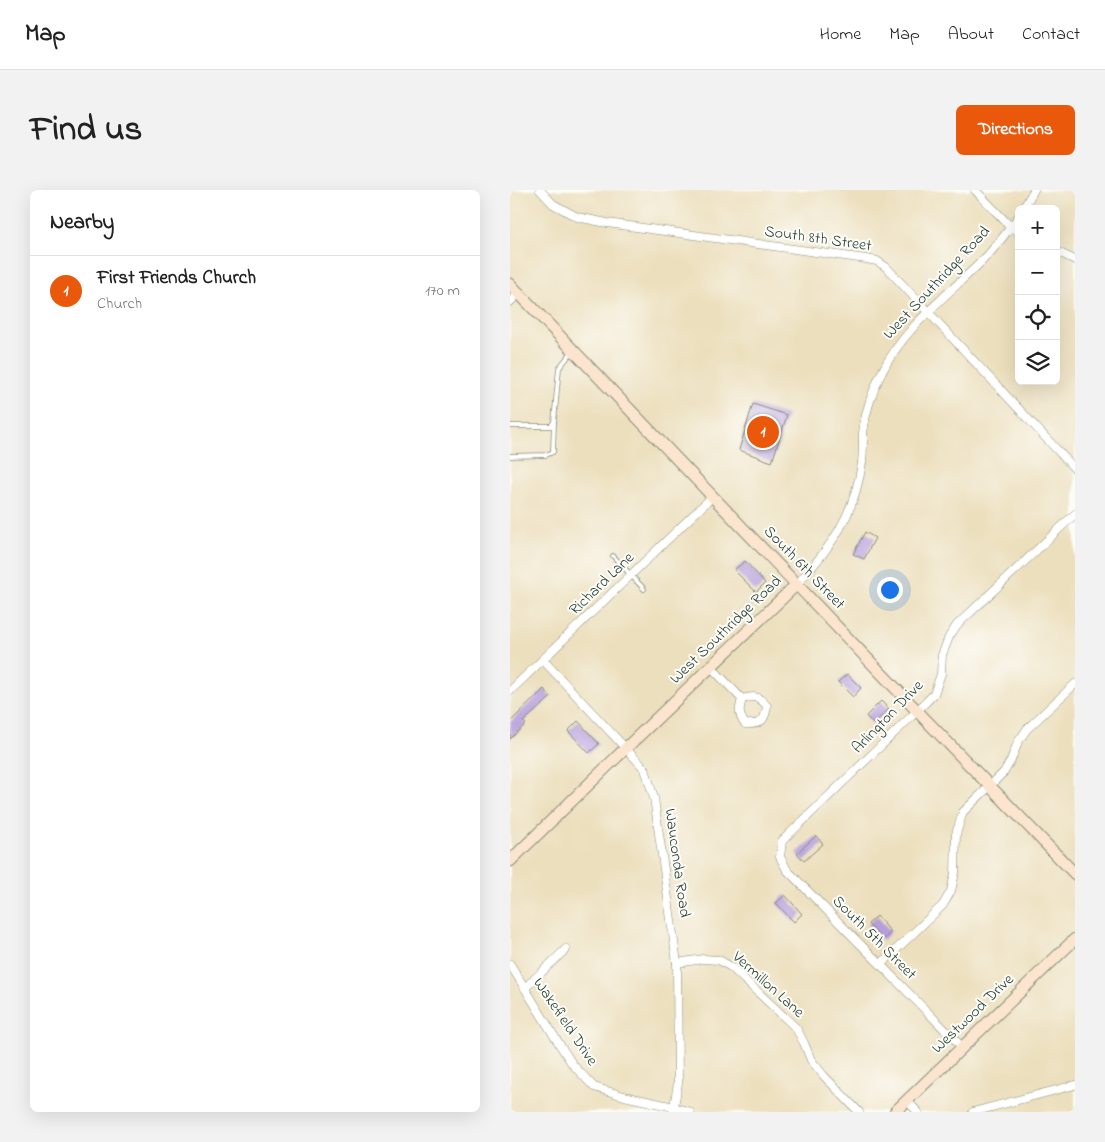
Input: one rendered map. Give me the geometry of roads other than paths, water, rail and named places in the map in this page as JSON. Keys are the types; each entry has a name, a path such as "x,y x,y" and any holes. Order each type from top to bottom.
{"main road":[{"name":"South 6th Street","path":"510,284 514,298 573,351 1075,874"},
{"name":"West Southridge Road","path":"510,861 797,584"},
{"name":"Westwood Drive","path":"895,1112 1075,939"}],"street":[{"name":"South 8th Street","path":"540,190 553,204 577,217 607,223 877,261 886,267 928,311 1075,469"},
{"path":"975,190 1015,230"},
{"path":"1026,205 1034,190"},
{"name":"West Southridge Road","path":"797,584 818,561 839,532 854,499 862,462 864,431 870,400 882,372 898,345 928,311 984,259 1015,222"},
{"path":"1060,253 1075,260"},
{"name":"Richard Lane","path":"510,691 713,496"},
{"name":"Arlington Drive","path":"782,841 934,694 941,674 942,655 948,637 957,625 1075,514"},
{"name":"Wauconda Road","path":"543,660 645,769 654,798 677,963 678,1084 674,1110"},
{"path":"711,667 742,699"},
{"path":"881,964 943,905 951,891 955,873 956,834 963,812 1004,772 1018,742 1027,729 1075,684"},
{"name":"South 5th Street","path":"782,841 780,856 787,870 962,1047"},
{"path":"525,988 566,949"},
{"name":"Vermillon Lane","path":"677,963 703,959 719,960 731,967 796,1028 811,1060 859,1112"},
{"name":"Wakefield Drive","path":"510,964 573,1065 594,1086 674,1110 690,1112"},
{"path":"974,1112 1075,1085"},
{"path":"907,1101 918,1112"}],"lane":[{"path":"510,456 546,456 553,452 559,368 573,351"},
{"path":"510,426 551,426 554,422"},
{"path":"613,556 644,589"}],"place":[{"name":"First Friends Church","path":"763,432"}]}
